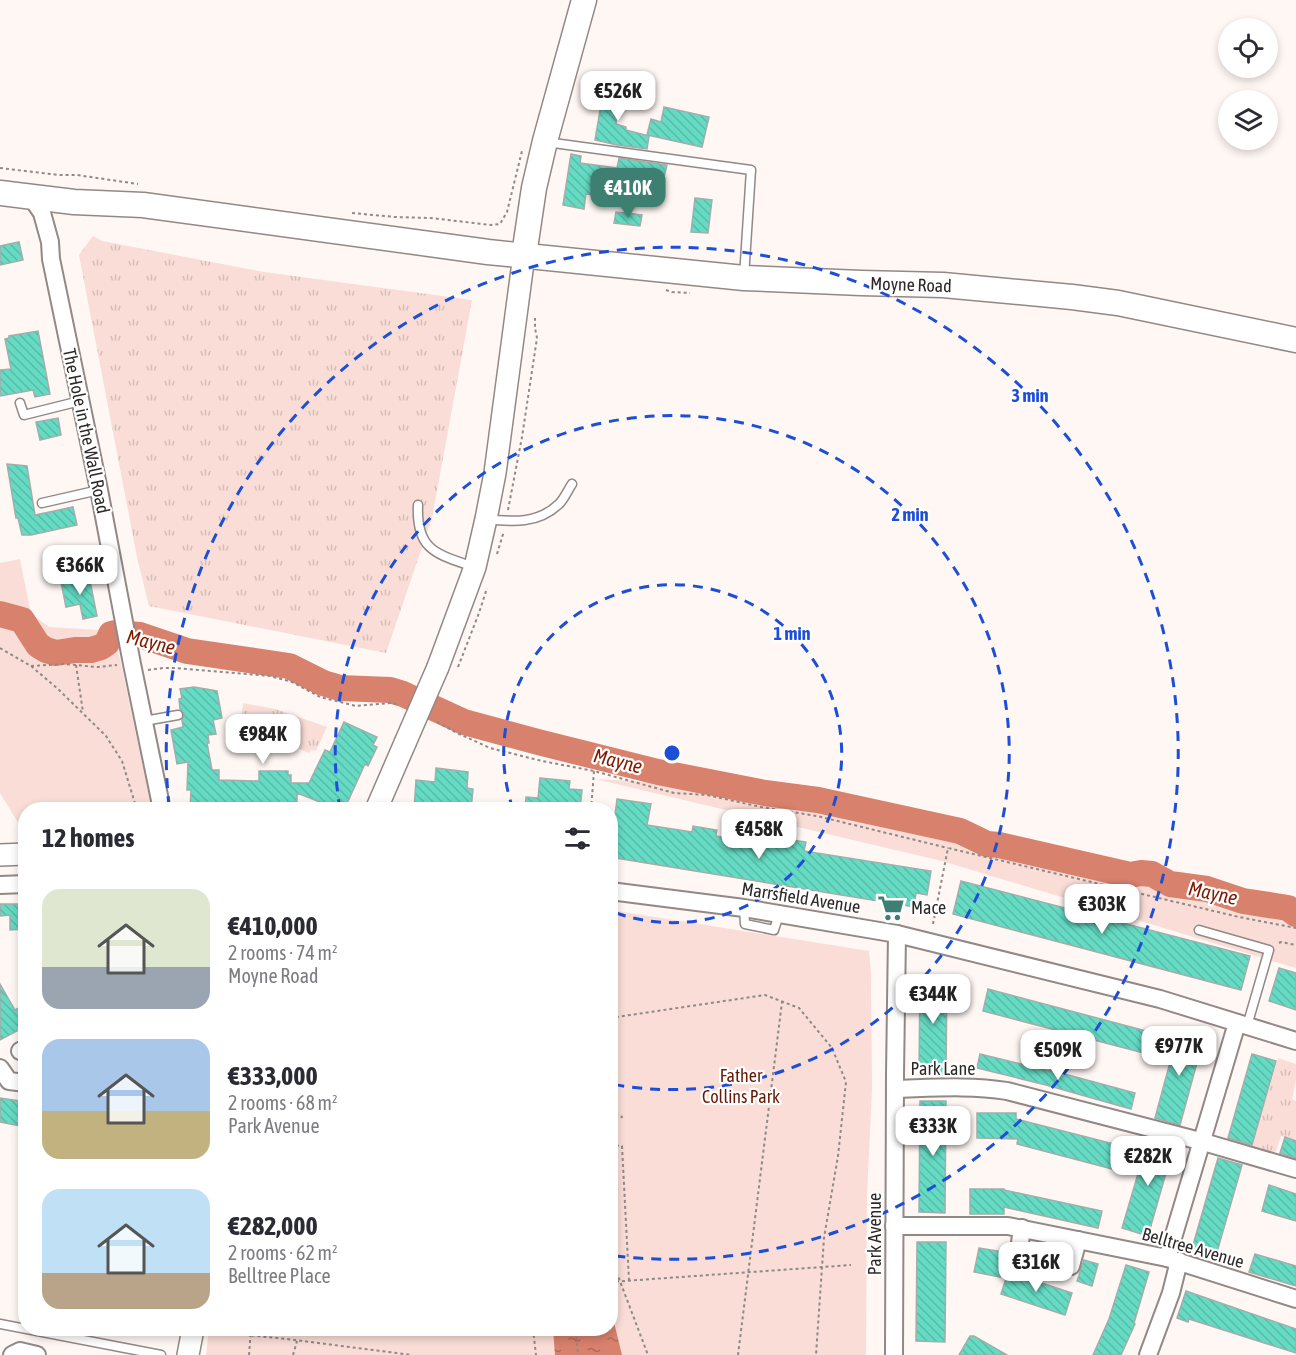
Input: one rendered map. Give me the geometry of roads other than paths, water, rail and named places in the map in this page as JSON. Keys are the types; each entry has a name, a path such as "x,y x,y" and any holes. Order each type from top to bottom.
{"main road":[{"path":"524,255 534,188 545,141 585,0"},
{"path":"0,178 141,195"},
{"path":"0,193 74,202 141,195"},
{"name":"Moyne Road","path":"141,195 361,236 524,255 744,278 943,285 1072,297 1118,303 1296,339"}],"street":[{"name":"The Hole in the Wall Road","path":"30,197 42,213 50,242 51,259 160,802"},
{"path":"379,802 438,667 475,567 495,473 524,255"},
{"path":"0,855 18,854"},
{"path":"0,885 18,884"},
{"name":"Marrsfield Avenue","path":"618,892 744,908 897,934 1138,993 1296,1041"},
{"name":"Park Avenue","path":"894,1355 897,934"},
{"path":"1148,1355 1171,1293 1173,1259 1200,1141 1242,1024"},
{"path":"0,1068 9,1081 18,1082"},
{"name":"Park Lane","path":"895,1089 972,1088 1006,1091 1200,1141 1296,1169"},
{"name":"Belltree Avenue","path":"894,1226 1022,1228 1173,1259 1296,1299"},
{"path":"1022,1228 1019,1250 1071,1266 1078,1240"},
{"path":"188,1355 192,1336"},
{"path":"12,1355 20,1351 37,1355"}],"lane":[{"path":"545,141 751,170 744,278"},
{"path":"20,403 24,415 80,401"},
{"path":"486,519 511,522 538,518 560,504 572,484"},
{"path":"42,503 99,490"},
{"path":"418,505 417,521 425,543 439,555 475,567"},
{"path":"144,721 178,715"},
{"path":"1199,930 1269,950 1242,1024"},
{"path":"0,1324 18,1327"},
{"path":"62,1336 161,1355"}],"water":[{"path":"554,1336 617,1336 622,1355 555,1355"}],"waterway":[{"name":"Mayne","path":"0,614 22,620 38,645 56,653 101,647 107,643 111,634 115,633 140,635 187,651 289,666 323,683 340,688 390,690 464,722 658,772 765,793 818,800 960,831 987,844 1130,875 1152,874 1170,884 1207,889 1243,901 1288,908 1296,914"}],"place":[{"name":"Mace","path":"891,908"}],"park label":[{"name":"Father Collins Park","path":"741,1086"}]}
